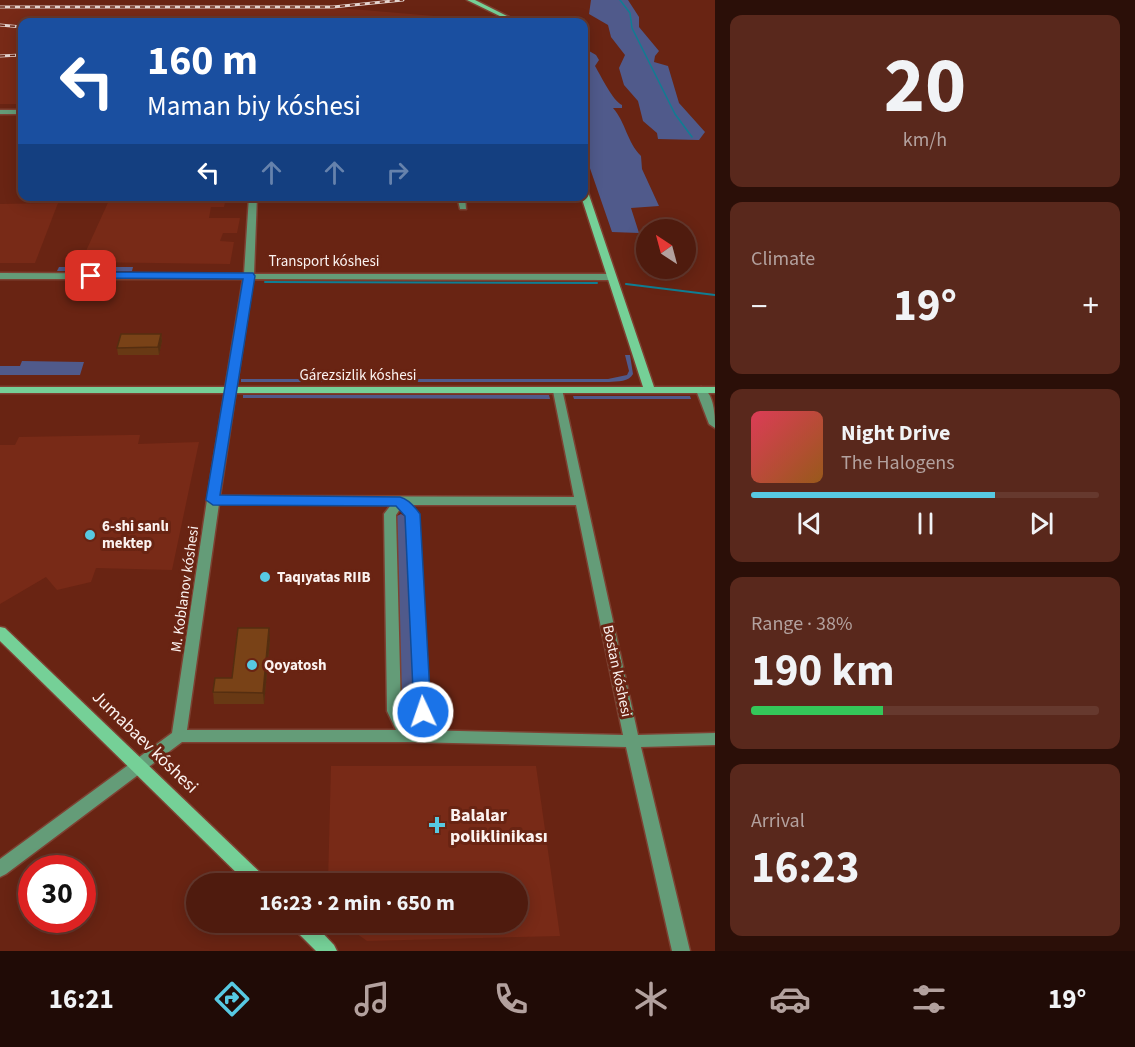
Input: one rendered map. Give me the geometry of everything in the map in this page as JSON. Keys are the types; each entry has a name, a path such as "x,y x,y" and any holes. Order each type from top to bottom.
{"street":[{"path":"470,0 508,18"},
{"path":"0,112 18,112"},
{"name":"M. Koblanov kóshesi","path":"179,736 213,500 249,276 254,201"},
{"path":"462,201 463,207"},
{"path":"587,201 650,390"},
{"name":"Transport kóshesi","path":"0,276 611,277"},
{"name":"Gárezsizlik kóshesi","path":"0,390 715,390"},
{"path":"701,390 715,423"},
{"name":"Bostan kóshesi","path":"558,391 632,741 681,951"},
{"path":"213,500 580,501"},
{"path":"400,501 412,514 423,712 407,736"},
{"path":"400,501 390,514 394,711 407,736"},
{"name":"Jumabaev kóshesi","path":"0,632 249,873"},
{"path":"0,869 179,736 407,736 632,741 715,739"},
{"path":"310,933 328,951"}],"shaded area":[{"path":"591,0 628,0 639,17 639,27 659,51 654,62 668,66 679,103 705,132 699,140 658,139 657,133 643,121 638,101 624,85 619,68 625,55 611,37 608,25 589,14"},
{"path":"340,8 458,18 18,18 18,104 0,104 0,9"},
{"path":"588,50 596,55 599,60 595,66 611,94 622,105 622,108 613,108 641,156 642,169 659,206 631,208 636,224 636,233 612,232 588,163"},
{"path":"109,201 225,201 224,207 211,207 209,218 240,218 237,233 223,233 220,241 234,242 230,264 81,262"},
{"path":"58,203 35,263 0,263 0,204"},
{"path":"59,267 133,267 132,271 57,271"},
{"path":"625,355 630,355 633,374 626,380 609,382 241,382 241,379 608,379 627,375 629,371"},
{"path":"22,361 84,362 80,375 0,375 0,366 20,366"},
{"path":"243,395 549,395 550,399 243,398"},
{"path":"573,396 690,396 691,399 574,399"},
{"name":"6-shi sanlı mektep","path":"140,435 138,444 199,442 172,570 96,568 91,582 57,590 46,577 0,604 0,445 15,445 19,437"},
{"path":"401,514 406,517 415,714 409,718 402,714 395,517"},
{"name":"Balalar poliklinikası","path":"331,766 536,766 560,936 367,941 356,933 528,933 528,873 328,873"}],"building":[{"path":"121,334 161,334 158,347 117,348"},
{"name":"Qoyatosh","path":"238,628 269,628 263,693 213,692 215,678 232,678"}],"waterway":[{"path":"620,0 630,13 632,28 675,114 692,137"},
{"path":"265,282 597,283"},
{"path":"626,284 715,295"}],"railway":[{"path":"0,7 333,7 403,0"},
{"path":"0,25 18,27"},
{"path":"0,56 18,55"}],"place":[{"name":"6-shi sanlı mektep","path":"90,535"},
{"name":"Taqıyatas RIIB","path":"265,577"},
{"name":"Qoyatosh","path":"252,665"},
{"name":"Balalar poliklinikası","path":"437,825"}],"route":[{"path":"91,276 249,276 213,500 400,501 412,514 423,712"}]}
